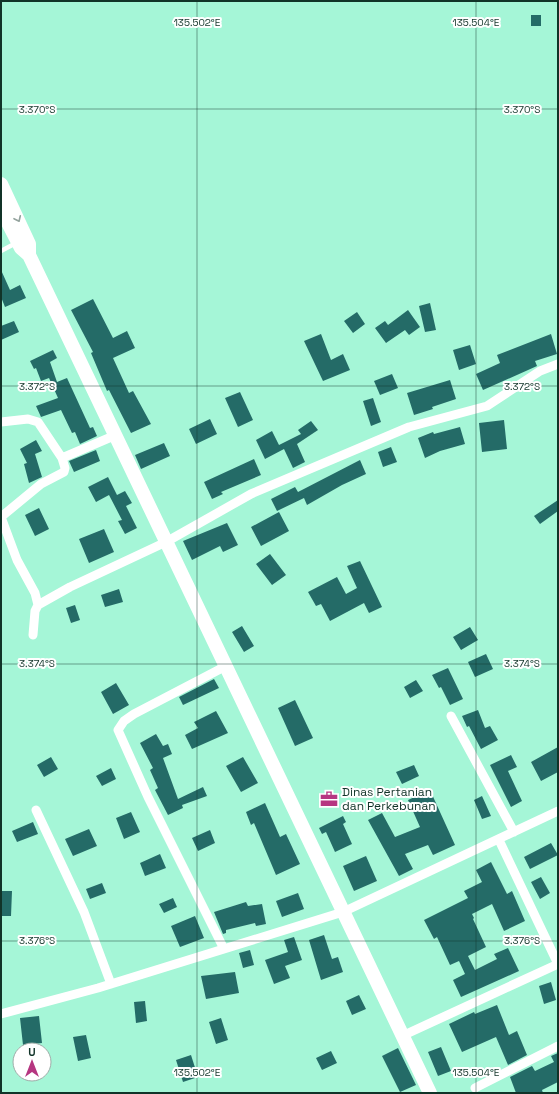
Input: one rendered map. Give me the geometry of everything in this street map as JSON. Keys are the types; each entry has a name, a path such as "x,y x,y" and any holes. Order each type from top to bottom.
{"highway":[{"path":"1,184 29,244 29,255"},
{"path":"1,209 21,248 29,255 429,1093"}],"street":[{"path":"33,635 35,611 38,605 90,577 166,542 251,494 404,429 487,406 540,371 558,364"},
{"path":"1,422 28,419 38,422 62,458 65,468 64,472 41,484 1,517 17,560 35,593 38,605"},
{"path":"62,458 116,436"},
{"path":"224,950 148,797 118,730 124,721 134,714 226,666"},
{"path":"451,716 514,832"},
{"path":"36,810 84,912 111,984"},
{"path":"1,1014 111,984 343,912 558,811"},
{"path":"402,1036 558,964 499,840"},
{"path":"475,1088 558,1046"}],"lane":[{"path":"1,251 18,242"}],"building":[{"path":"531,15 541,15 541,26 531,26"},
{"path":"1,270 10,290 20,285 26,298 5,307 1,297"},
{"path":"93,299 113,338 127,331 135,348 113,358 129,393 133,391 151,424 131,433 109,390 107,391 91,353 93,352 71,310"},
{"path":"430,303 436,330 425,332 419,306"},
{"path":"408,310 420,327 409,335 405,330 386,343 375,328 385,321 388,325"},
{"path":"357,312 365,324 353,333 344,321"},
{"path":"14,321 19,332 1,340 1,326"},
{"path":"321,334 331,360 343,354 350,370 323,381 304,341"},
{"path":"551,334 557,354 535,361 537,366 483,390 476,374 500,363 497,355"},
{"path":"470,345 476,364 459,370 453,350"},
{"path":"53,350 57,358 50,362 57,382 67,378 90,428 93,427 97,436 80,444 75,432 72,433 61,410 41,417 36,406 58,398 49,378 41,381 36,368 34,369 30,361"},
{"path":"392,374 398,388 380,395 374,381"},
{"path":"450,380 456,399 414,415 407,393"},
{"path":"240,392 253,420 238,427 225,398"},
{"path":"373,398 381,422 371,426 363,401"},
{"path":"210,419 217,434 196,444 189,429"},
{"path":"504,420 507,449 482,452 479,423"},
{"path":"311,421 318,430 297,444 305,462 293,468 284,449 265,459 256,440 272,431 279,445 301,434 298,430"},
{"path":"460,427 465,444 440,451 425,458 418,438 433,432 434,434"},
{"path":"36,440 42,451 35,454 42,477 29,483 24,464 27,463 20,449"},
{"path":"164,443 170,456 141,469 135,455"},
{"path":"391,447 397,462 383,467 378,452"},
{"path":"96,450 100,461 74,472 69,461"},
{"path":"254,459 261,475 221,492 223,494 212,499 204,482"},
{"path":"360,460 366,474 342,485 307,505 304,498 277,511 271,499 295,487 298,492"},
{"path":"108,477 117,495 125,491 132,503 126,506 137,528 125,534 118,521 122,520 109,495 96,502 88,487"},
{"path":"558,500 558,511 540,524 534,516"},
{"path":"39,508 49,529 35,536 25,515"},
{"path":"279,512 289,531 261,546 251,527"},
{"path":"227,523 238,545 223,552 220,546 192,560 183,541"},
{"path":"104,529 114,552 89,563 79,539"},
{"path":"270,554 286,575 272,585 256,564"},
{"path":"360,561 382,607 369,613 364,603 330,621 321,604 316,606 308,592 337,577 346,594 357,588 347,566"},
{"path":"119,589 123,602 105,607 101,595"},
{"path":"75,605 80,620 71,623 66,608"},
{"path":"242,626 254,646 244,652 232,632"},
{"path":"470,627 478,640 461,650 453,637"},
{"path":"486,654 493,669 475,677 468,662"},
{"path":"448,668 463,699 450,705 441,687 439,688 432,675"},
{"path":"214,679 219,688 183,705 179,697"},
{"path":"416,680 423,691 410,698 404,687"},
{"path":"116,683 129,705 113,714 101,692"},
{"path":"295,700 313,738 295,746 278,708"},
{"path":"478,710 485,728 490,726 498,740 481,749 462,716"},
{"path":"216,711 228,733 192,749 185,735 198,728 194,722"},
{"path":"156,734 163,746 168,744 172,754 163,758 178,799 203,787 207,796 182,805 183,808 168,815 155,790 158,788 150,770 153,768 140,743"},
{"path":"558,747 558,772 541,781 531,762"},
{"path":"511,755 517,767 508,771 522,801 511,807 490,765"},
{"path":"51,757 58,769 44,777 37,765"},
{"path":"243,757 258,783 241,792 226,766"},
{"path":"414,765 419,776 402,784 396,772"},
{"path":"111,768 116,779 102,786 96,776"},
{"path":"430,790 455,845 433,855 428,845 405,854 413,869 399,876 368,820 382,813 395,837 420,827 408,800"},
{"path":"482,796 491,816 482,819 474,800"},
{"path":"265,803 280,837 286,834 300,864 276,875 254,823 251,825 246,812"},
{"path":"131,812 140,832 124,839 116,818"},
{"path":"343,816 346,822 343,824 352,844 335,852 326,832 322,834 319,828"},
{"path":"33,822 38,834 17,842 12,831"},
{"path":"89,829 97,846 73,856 65,839"},
{"path":"210,830 215,843 198,851 192,838"},
{"path":"551,843 558,855 530,869 524,857"},
{"path":"160,854 166,868 145,876 140,863"},
{"path":"366,856 377,881 354,891 343,866"},
{"path":"491,862 507,894 512,891 525,921 504,931 492,904 472,914 486,947 468,956 475,970 497,959 494,954 508,948 519,971 461,997 453,980 465,974 459,961 450,965 437,937 434,939 424,920 468,898 464,891 482,882 476,870"},
{"path":"541,877 550,893 540,899 531,882"},
{"path":"102,883 106,893 90,899 86,889"},
{"path":"2,891 12,891 11,916 1,916"},
{"path":"298,893 304,909 282,917 276,901"},
{"path":"173,898 177,907 164,913 159,904"},
{"path":"246,902 248,906 262,904 266,924 256,926 255,923 226,930 226,933 223,934 214,912"},
{"path":"195,916 204,938 180,947 171,926"},
{"path":"324,935 332,959 338,957 343,972 321,980 309,940"},
{"path":"294,937 302,960 285,966 290,978 274,984 265,960 288,952 284,940"},
{"path":"250,950 254,965 243,968 239,953"},
{"path":"235,972 239,993 206,999 201,976"},
{"path":"551,982 556,1000 544,1004 539,986"},
{"path":"359,995 366,1009 352,1015 346,1001"},
{"path":"145,1001 147,1021 136,1023 134,1002"},
{"path":"497,1005 509,1035 517,1031 527,1055 508,1065 496,1037 462,1052 449,1024 474,1012 475,1014"},
{"path":"39,1016 42,1042 23,1042 20,1018"},
{"path":"221,1018 228,1040 216,1044 209,1022"},
{"path":"86,1035 91,1058 78,1061 73,1037"},
{"path":"441,1047 451,1071 438,1076 428,1052"},
{"path":"398,1048 416,1085 400,1092 382,1056"},
{"path":"331,1051 337,1063 322,1070 316,1058"},
{"path":"558,1053 558,1082 542,1090 543,1093 516,1093 510,1077 532,1066 535,1071 554,1062 551,1056"},
{"path":"191,1055 198,1077 183,1082 176,1060"}],"place":[{"name":"Dinas Pertanian dan Perkebunan","path":"329,799"}]}
